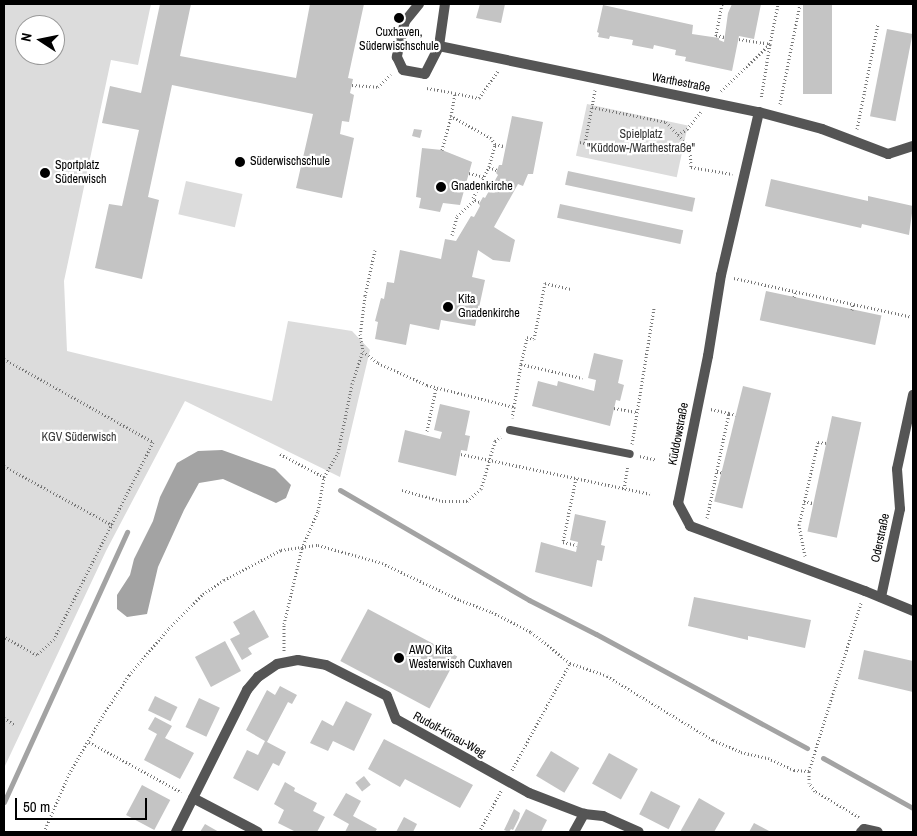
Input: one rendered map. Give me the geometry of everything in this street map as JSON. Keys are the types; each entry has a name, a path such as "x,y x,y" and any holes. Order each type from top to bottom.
{"street":[{"path":"419,4 405,21 397,57 403,70 425,74 439,46 445,4"},
{"name":"Warthestraße","path":"439,46 759,112 822,129 888,154 913,146"},
{"name":"Küddowstraße","path":"759,112 721,275 708,356 678,503 690,526 881,597 913,611"},
{"name":"Oderstraße","path":"881,597 900,509 897,469 913,395"},
{"name":"Rudolf-Kinau-Weg","path":"176,832 248,690 258,677 277,664 298,660 326,665 387,696 396,719 529,794 584,814 603,816 639,832"},
{"path":"193,798 258,832"},
{"path":"574,832 584,814"},
{"path":"863,831 878,832"}],"lane":[{"path":"510,430 630,454"}],"path":[{"path":"722,4 716,35 725,37"},
{"path":"759,112 778,4"},
{"path":"777,117 800,4"},
{"path":"854,142 878,24"},
{"path":"739,39 770,44"},
{"path":"678,135 687,129 711,101 770,44"},
{"path":"419,86 479,98 506,60"},
{"path":"352,85 378,87 400,65"},
{"path":"442,150 455,93"},
{"path":"580,142 585,143 594,96"},
{"path":"592,107 666,122 690,148 690,167 722,173"},
{"path":"451,116 492,138 494,144 489,167 473,198 475,200"},
{"path":"494,144 504,146"},
{"path":"489,167 497,170"},
{"path":"469,173 485,177"},
{"path":"475,200 480,202"},
{"path":"452,235 457,216 475,200"},
{"path":"284,662 284,624 302,548 318,511 324,477 338,453 352,384 363,352 360,334 365,296 375,250"},
{"path":"721,275 913,317"},
{"path":"402,490 442,501 467,502 481,489 495,441 510,430 527,337 534,339 546,284 570,289"},
{"path":"794,297 796,291"},
{"path":"852,310 853,304"},
{"path":"624,489 654,308"},
{"path":"363,352 378,364 436,388 514,407"},
{"path":"4,359 153,442 54,640 37,655 4,637"},
{"path":"521,364 582,378"},
{"path":"427,431 436,388"},
{"path":"697,406 736,414"},
{"path":"614,408 637,412"},
{"path":"709,533 707,519 729,413"},
{"path":"802,568 806,559 799,525 818,442 826,443"},
{"path":"280,454 324,477"},
{"path":"461,454 650,494"},
{"path":"4,466 112,525"},
{"path":"717,471 723,473"},
{"path":"576,478 563,542 578,545"},
{"path":"804,501 812,503"},
{"path":"44,832 69,774 129,675 169,628 203,594 224,580 280,550 318,545 382,563 460,600 492,612 531,632 570,663 607,676 713,740 741,752 768,758 794,770 809,771"},
{"path":"863,831 858,817 815,790 809,783 809,771 865,591"},
{"path":"479,832 570,663"},
{"path":"4,718 14,724"},
{"path":"89,742 193,798"}],"green space":[{"name":"KGV Süderwisch","path":"4,4 151,4 138,65 111,60 64,281 67,351 272,401 288,321 352,331 370,350 340,477 185,401 106,551 4,768"},
{"name":"Spielplatz \"Küddow-/Warthestraße\"","path":"587,104 688,125 677,177 576,156"},
{"path":"186,181 243,194 235,227 178,214"}],"shaded area":[{"path":"222,450 275,469 291,485 286,498 276,503 223,479 199,483 184,510 158,567 147,614 127,617 117,609 117,595 130,575 134,559 153,521 160,497 177,463 198,451"}],"building":[{"path":"160,4 191,4 180,56 296,78 310,4 364,4 348,78 353,79 350,93 354,95 349,122 342,121 340,134 354,138 342,198 296,188 313,114 172,85 148,197 159,200 142,279 95,268 109,204 122,206 139,130 102,123 110,86 141,93"},
{"path":"480,4 505,4 501,23 476,18"},
{"path":"732,4 761,4 754,39 739,36 732,71 685,61 686,57 675,55 676,50 654,45 653,49 632,45 633,40 610,36 609,39 598,37 599,33 597,32 603,5 693,25 692,34 719,38 719,40 724,42 728,13"},
{"path":"803,4 832,4 832,94 803,94"},
{"path":"887,29 913,34 896,121 870,116"},
{"path":"512,116 543,122 533,174 528,174 523,186 518,184 494,227 515,240 510,262 493,260 478,250 472,277 485,280 475,326 441,320 439,330 410,324 406,345 375,339 378,322 375,321 381,298 384,299 387,282 394,283 400,250 441,259 445,239 456,241 471,216 474,217 483,197 485,198 498,175 496,173 499,165 502,165"},
{"path":"414,129 422,130 420,138 412,136"},
{"name":"Gnadenkirche","path":"422,148 442,150 472,162 460,205 443,203 440,212 419,208 421,198 416,197"},
{"path":"568,171 695,198 692,212 565,185"},
{"path":"771,179 868,201 868,196 913,206 909,235 862,224 861,228 765,206"},
{"path":"560,204 683,230 680,244 557,218"},
{"path":"766,291 881,316 875,345 760,320"},
{"path":"594,353 623,360 618,383 624,385 620,401 616,400 610,426 532,406 538,381 557,386 558,381 594,391 596,380 588,378"},
{"path":"743,386 771,393 742,508 714,501"},
{"path":"440,404 470,411 465,435 470,436 467,451 461,450 456,476 398,462 405,430 440,439 442,432 434,430"},
{"path":"832,416 861,422 837,538 807,531"},
{"path":"575,514 606,521 601,545 605,546 602,561 597,560 592,587 535,572 541,542 576,552 578,542 570,540"},
{"path":"694,597 811,620 805,648 748,636 748,640 688,626"},
{"path":"368,609 457,656 429,709 340,661"},
{"path":"254,610 269,637 248,648 252,654 242,660 230,639 240,634 233,622"},
{"path":"225,641 241,671 211,687 195,657"},
{"path":"864,650 913,661 913,692 858,679"},
{"path":"280,686 297,695 292,704 288,702 267,742 286,752 279,766 273,763 258,791 233,778 247,750 258,755 265,741 246,730 267,690 275,695"},
{"path":"155,696 177,707 170,721 148,710"},
{"path":"199,698 220,708 206,737 185,727"},
{"path":"346,701 372,714 354,751 333,741 328,751 310,743 322,720 333,726"},
{"path":"155,717 172,726 165,738 194,753 180,779 144,760 157,734 148,729"},
{"path":"384,739 473,785 460,808 405,779 400,787 368,769"},
{"path":"551,751 579,768 564,793 536,776"},
{"path":"609,753 638,769 621,800 592,784"},
{"path":"364,776 371,785 362,791 355,783"},
{"path":"285,782 295,788 294,791 317,803 313,811 325,817 317,832 296,832 278,823 284,810 274,804"},
{"path":"142,785 170,800 154,830 126,815"},
{"path":"651,791 680,806 669,829 639,814"},
{"path":"346,793 361,801 353,816 377,829 375,832 345,832 349,824 333,815"},
{"path":"699,798 725,813 714,832 680,832"},
{"path":"514,809 520,813 519,818 513,830 511,829 509,832 504,830"},
{"path":"526,809 547,820 541,832 514,832"},
{"path":"404,817 417,824 413,832 396,832"},
{"path":"754,823 771,832 749,832"},
{"path":"205,824 219,832 200,832"}],"waterway":[{"path":"340,490 529,600 807,748"},
{"path":"4,802 127,532"},
{"path":"823,758 913,808"}],"place":[{"name":"Cuxhaven, Süderwischschule","path":"399,18"},
{"name":"Süderwischschule","path":"240,162"},
{"name":"Sportplatz Süderwisch","path":"45,173"},
{"name":"Gnadenkirche","path":"441,187"},
{"name":"Kita Gnadenkirche","path":"448,307"},
{"name":"AWO Kita Westerwisch Cuxhaven","path":"399,658"}]}
